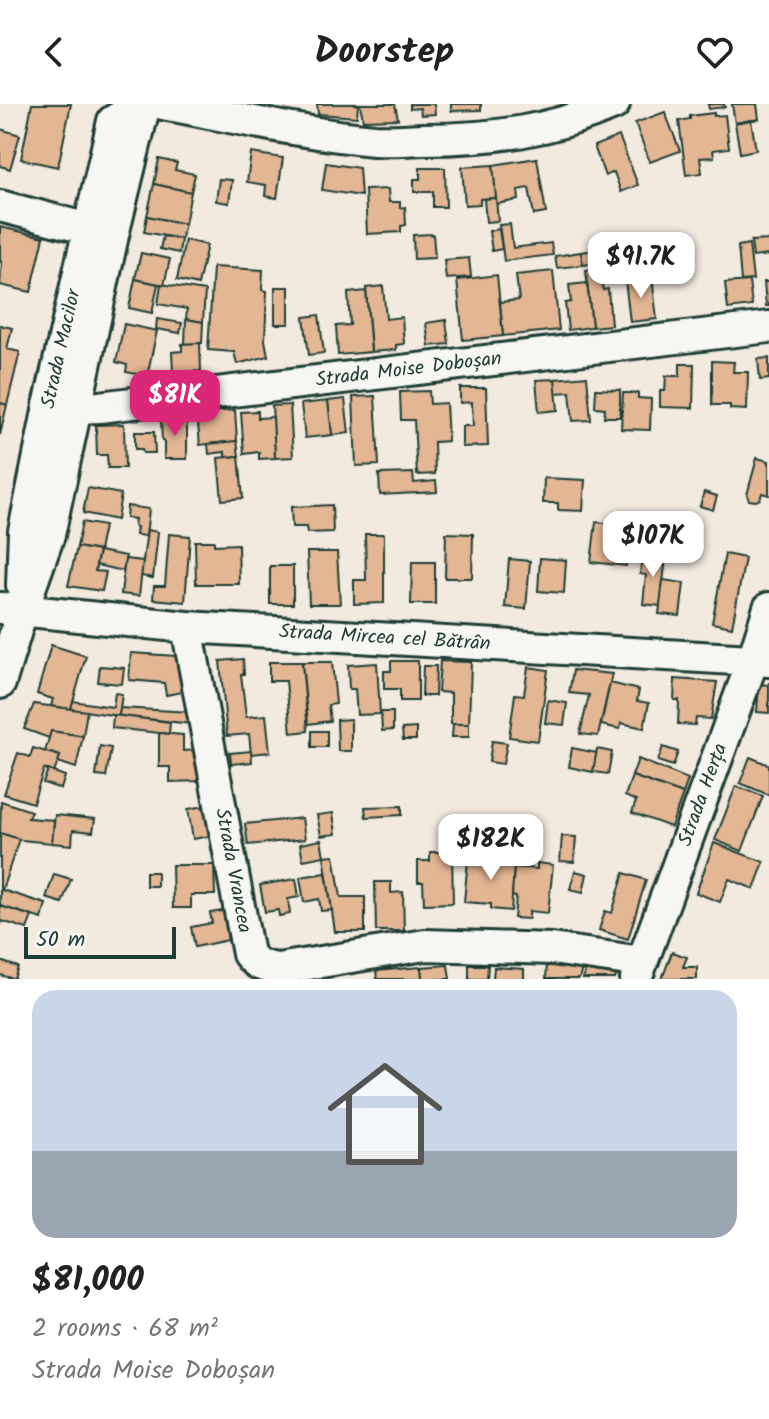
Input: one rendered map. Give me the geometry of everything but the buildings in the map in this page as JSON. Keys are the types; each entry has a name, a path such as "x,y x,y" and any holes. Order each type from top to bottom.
{"street":[{"name":"Strada Macilor","path":"0,683 24,531 62,407 101,232 143,104"},
{"path":"163,104 337,135 391,140 501,136 558,125 614,104"},
{"path":"0,206 101,232"},
{"name":"Strada Moise Doboșan","path":"62,407 99,407 769,327"},
{"name":"Strada Herța","path":"639,970 761,661 769,608"},
{"name":"Strada Mircea cel Bătrân","path":"11,609 187,627 761,661"},
{"name":"Strada Vrancea","path":"187,627 248,954 254,962 278,969 425,945 552,949 639,970"}]}
